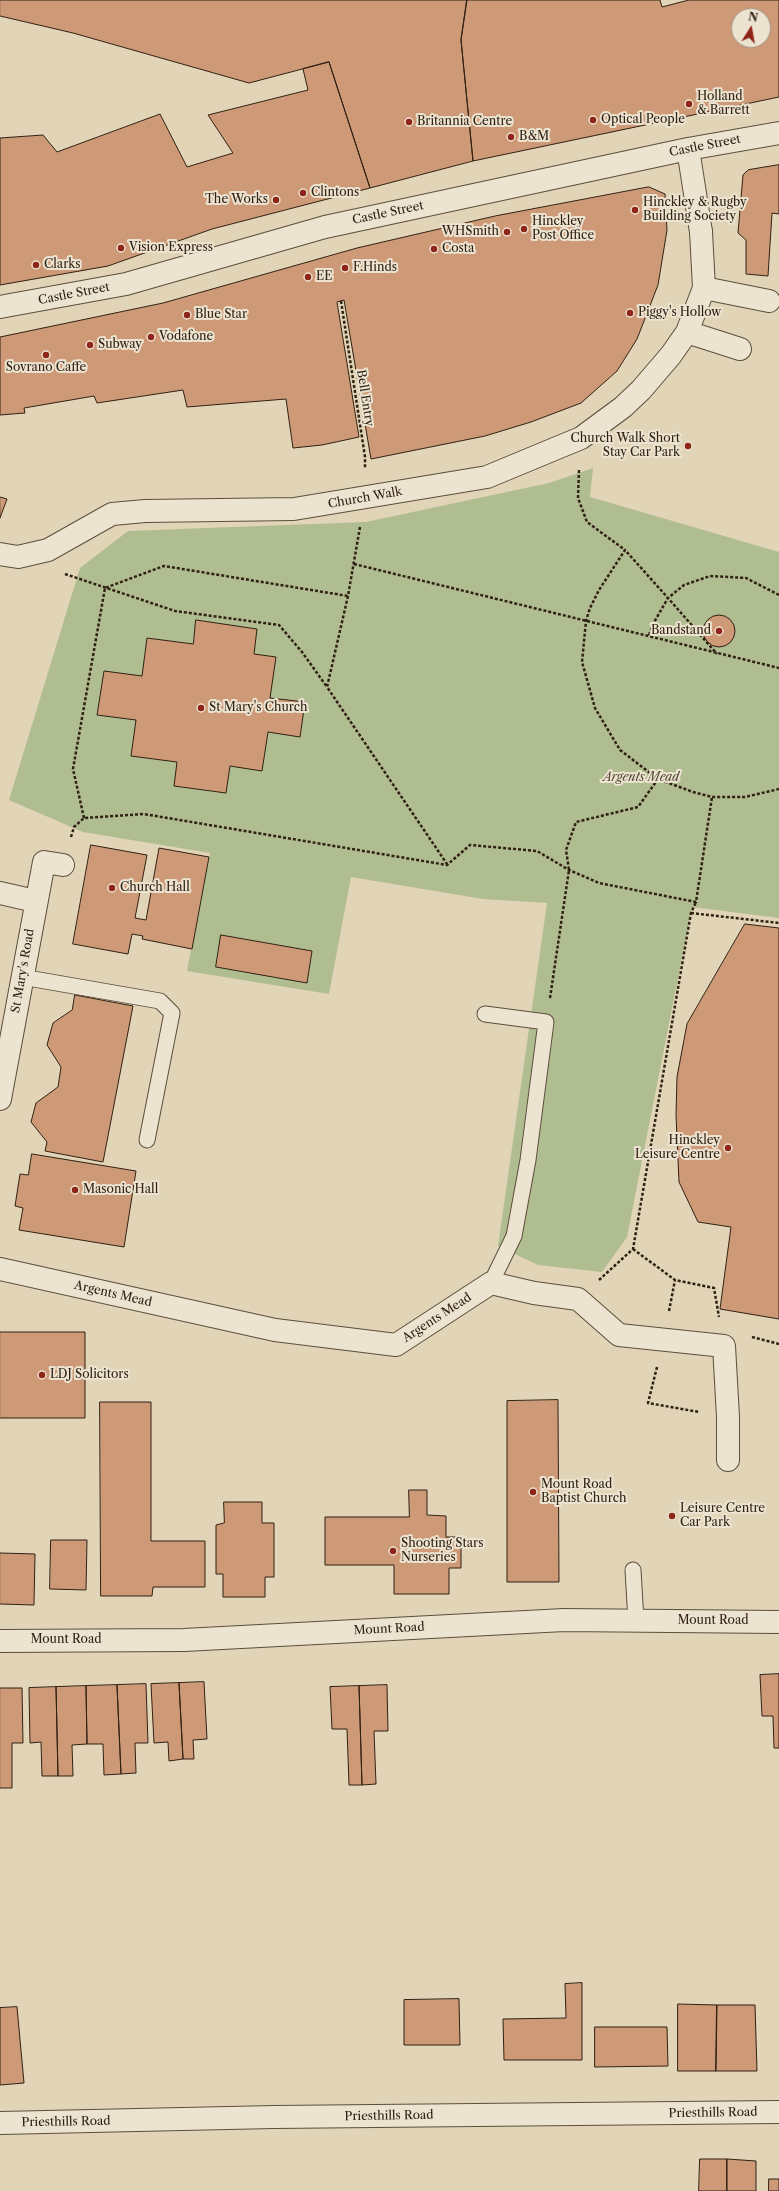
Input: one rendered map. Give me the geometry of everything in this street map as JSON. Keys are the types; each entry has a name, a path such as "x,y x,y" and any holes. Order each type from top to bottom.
{"street":[{"name":"Castle Street","path":"0,308 126,284 325,227 688,149 779,133"},
{"name":"Church Walk","path":"0,554 18,557 48,550 112,514 145,511 294,510 487,477 581,438 641,390 671,355 687,332 704,288 701,232 688,149"},
{"path":"704,288 769,301"},
{"path":"687,332 740,350"},
{"name":"St Mary's Road","path":"0,1099 35,901 44,862 63,865"},
{"path":"0,893 35,901"},
{"name":"Argents Mead","path":"0,1269 275,1330 396,1345 491,1283"},
{"path":"491,1283 534,1293 578,1298 619,1335 724,1346 728,1417 728,1460"},
{"name":"Mount Road","path":"0,1641 184,1640 564,1620 779,1622"},
{"name":"Priesthills Road","path":"0,2123 267,2117 779,2112"}],"lane":[{"path":"22,977 160,1001 167,1006 172,1013 147,1140"},
{"path":"485,1014 546,1022 528,1160 514,1236 491,1283"},
{"path":"633,1570 636,1621"}],"path":[{"name":"Bell Entry","path":"327,687 348,596 365,498 365,457 341,301"},
{"path":"581,438 578,498 587,522 625,550 718,655"},
{"path":"625,550 599,590 586,620 582,662 595,708 620,750 658,779 693,792 712,797 745,798 779,789"},
{"path":"354,564 586,620 718,655 779,668"},
{"path":"106,588 164,566 348,596"},
{"path":"649,636 652,624 668,598 684,585 710,576 746,578 779,595"},
{"path":"106,588 175,611 279,625 302,652 327,687 447,865"},
{"path":"106,588 73,769 84,818 144,814 447,865"},
{"path":"546,1022 569,870 566,850 576,822 638,807 658,779"},
{"path":"578,1298 633,1249 691,912 696,902 712,797"},
{"path":"447,865 470,845 537,851 569,870 599,883 696,902"},
{"path":"691,912 779,923"},
{"path":"633,1249 676,1280 714,1288 718,1316 722,1321"},
{"path":"745,1336 779,1344"}],"green space":[{"path":"593,468 590,497 779,552 779,918 692,907 627,1237 602,1272 538,1265 498,1246 547,903 483,899 351,877 329,994 187,971 210,853 83,832 9,800 80,568 128,531 366,522 549,483"}],"building":[{"name":"Britannia Centre","path":"0,0 467,0 461,40 473,161 370,188 329,62 249,83 73,33 0,16"},
{"path":"467,0 660,0 662,7 689,0 779,0 779,97 473,161 461,40"},
{"path":"329,62 370,188 212,229 108,266 0,285 0,138 43,135 57,152 160,114 187,167 233,153 208,115 308,90 303,69"},
{"path":"779,165 779,214 772,213 768,276 746,274 746,240 738,233 743,175 748,170"},
{"path":"649,187 665,194 667,230 658,285 637,339 617,371 581,403 531,422 485,436 371,459 344,300 337,302 359,437 322,445 293,448 286,399 187,407 183,390 97,403 94,396 24,408 25,413 0,415 0,337 163,303 357,248 495,216"},
{"path":"0,497 7,499 0,518"},
{"name":"Bandstand","path":"719,615 725,616 732,622 735,631 734,637 728,644 719,647 713,646 706,640 703,631 704,625 710,618"},
{"name":"St Mary's Church","path":"196,620 257,629 254,654 276,657 270,698 305,702 300,737 268,732 262,771 230,766 226,793 174,786 177,762 131,756 136,720 97,715 104,671 142,676 147,638 193,644"},
{"name":"Church Hall","path":"91,845 147,855 135,918 146,920 159,848 209,857 192,949 142,939 143,936 132,934 128,954 73,944"},
{"name":"Hinckley Leisure Centre","path":"745,924 779,928 779,1319 720,1309 731,1227 698,1222 679,1182 676,1115 677,1077 687,1024"},
{"path":"221,935 312,951 307,983 216,967"},
{"path":"75,995 133,1006 103,1162 45,1151 47,1142 31,1122 36,1103 58,1087 61,1067 47,1045 53,1023 72,1010"},
{"name":"Masonic Hall","path":"32,1154 136,1171 124,1247 19,1230 23,1208 15,1206 20,1174 28,1175"},
{"name":"LDJ Solicitors","path":"0,1332 85,1332 85,1418 0,1418"},
{"name":"Mount Road Baptist Church","path":"558,1400 559,1582 507,1582 507,1401"},
{"path":"100,1402 151,1402 151,1541 205,1541 205,1587 153,1587 152,1596 101,1596"},
{"name":"Shooting Stars Nurseries","path":"409,1490 427,1490 427,1515 446,1516 446,1537 461,1537 461,1568 449,1568 449,1594 394,1594 394,1565 325,1565 325,1517 409,1517"},
{"path":"224,1502 262,1502 262,1523 274,1523 274,1577 265,1577 265,1597 223,1597 223,1574 216,1574 216,1525 224,1523"},
{"path":"51,1540 87,1540 86,1590 50,1589"},
{"path":"0,1553 35,1554 34,1605 0,1604"},
{"path":"779,1674 779,1748 774,1748 773,1716 762,1716 760,1675"},
{"path":"204,1682 207,1739 193,1740 194,1759 183,1759 179,1683"},
{"path":"179,1683 183,1759 169,1761 168,1742 154,1743 151,1684"},
{"path":"146,1684 148,1743 135,1743 136,1773 121,1774 117,1685"},
{"path":"117,1685 121,1774 104,1775 103,1744 87,1744 86,1686"},
{"path":"387,1685 388,1731 374,1731 376,1784 362,1785 359,1686"},
{"path":"86,1686 87,1744 72,1745 73,1776 58,1776 56,1687"},
{"path":"359,1686 362,1785 349,1785 347,1729 332,1729 330,1687"},
{"path":"56,1687 58,1776 42,1776 41,1742 30,1743 29,1688"},
{"path":"0,1688 22,1688 23,1743 12,1743 12,1788 0,1788"},
{"path":"582,1983 582,2060 504,2060 503,2019 566,2018 565,1984"},
{"path":"459,1999 460,2045 404,2045 404,2000"},
{"path":"678,2004 717,2005 716,2071 678,2071"},
{"path":"717,2005 755,2005 757,2071 716,2071"},
{"path":"17,2007 24,2083 0,2085 0,2008"},
{"path":"595,2027 667,2027 668,2066 595,2067"},
{"path":"700,2159 727,2159 727,2191 699,2191"},
{"path":"727,2159 756,2161 756,2191 727,2191"},
{"path":"769,2179 779,2179 779,2191 769,2191"}],"place":[{"name":"Holland & Barrett","path":"689,104"},
{"name":"Optical People","path":"593,120"},
{"name":"Britannia Centre","path":"409,122"},
{"name":"B&M","path":"511,137"},
{"name":"Clintons","path":"303,193"},
{"name":"The Works","path":"276,200"},
{"name":"Hinckley & Rugby Building Society","path":"635,210"},
{"name":"Hinckley Post Office","path":"524,229"},
{"name":"WHSmith","path":"507,232"},
{"name":"Vision Express","path":"121,248"},
{"name":"Costa","path":"434,249"},
{"name":"Clarks","path":"36,265"},
{"name":"F.Hinds","path":"345,268"},
{"name":"EE","path":"308,277"},
{"name":"Piggy's Hollow","path":"630,313"},
{"name":"Blue Star","path":"187,315"},
{"name":"Vodafone","path":"151,337"},
{"name":"Subway","path":"90,345"},
{"name":"Sovrano Caffe","path":"46,355"},
{"name":"Church Walk Short Stay Car Park","path":"688,446"},
{"name":"Bandstand","path":"719,631"},
{"name":"St Mary's Church","path":"201,708"},
{"name":"Church Hall","path":"112,888"},
{"name":"Hinckley Leisure Centre","path":"728,1148"},
{"name":"Masonic Hall","path":"75,1190"},
{"name":"LDJ Solicitors","path":"42,1375"},
{"name":"Mount Road Baptist Church","path":"533,1492"},
{"name":"Leisure Centre Car Park","path":"672,1516"},
{"name":"Shooting Stars Nurseries","path":"393,1551"}]}
